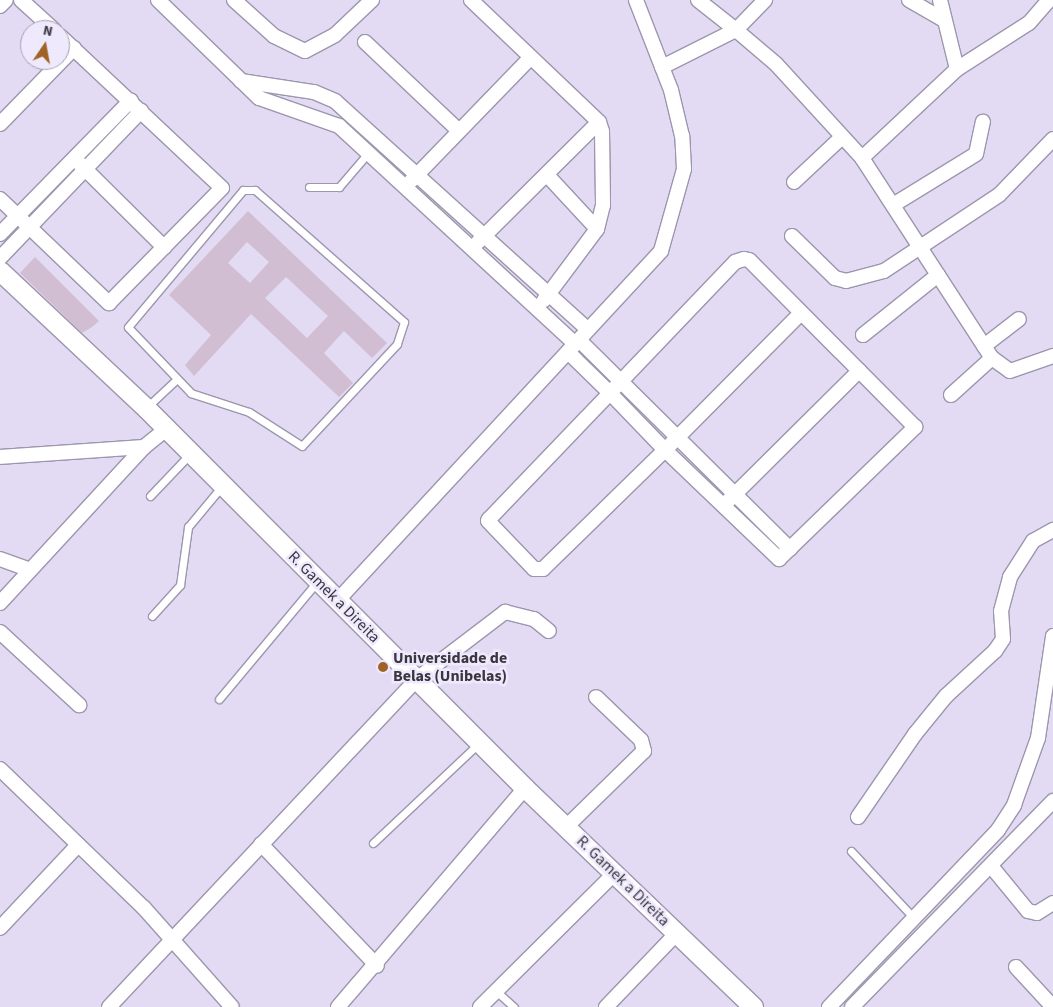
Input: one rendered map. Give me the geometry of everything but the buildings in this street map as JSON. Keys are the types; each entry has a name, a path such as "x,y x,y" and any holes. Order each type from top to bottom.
{"main road":[{"name":"R. Gamek a Direita","path":"0,271 146,408 336,601 417,679 525,788 753,1007"}],"street":[{"path":"0,6 6,0"},
{"path":"21,0 43,20"},
{"path":"158,0 266,103 334,123 369,152 412,180 482,236 536,283 549,295 610,394 665,450 774,557 782,558 914,429 748,260 739,260 610,394 488,525 534,570 543,569 665,450 800,313"},
{"path":"234,0 286,45 305,51 335,35 372,0"},
{"path":"471,0 599,122 604,144 603,205 597,229 556,279 549,295 536,308"},
{"path":"336,601 661,251 677,204 684,169 682,136 662,67 636,0"},
{"path":"698,0 776,64 862,158 992,358 1010,371 1053,356"},
{"path":"662,67 736,30 764,0"},
{"path":"909,0 944,20"},
{"path":"940,0 957,69"},
{"path":"862,158 957,69 1029,23 1049,0"},
{"path":"365,42 459,131"},
{"path":"0,199 107,303 222,186 70,45"},
{"path":"0,124 74,48"},
{"path":"412,180 530,58"},
{"path":"241,81 314,92 335,101 412,180 472,249 536,308 622,382 790,550"},
{"path":"0,234 131,100"},
{"path":"0,258 141,111"},
{"path":"472,249 482,236 548,176 599,122"},
{"path":"893,205 976,154 983,122"},
{"path":"794,182 842,137"},
{"path":"792,236 824,272 846,280 884,271 922,249 999,194 1053,139"},
{"path":"74,158 164,247"},
{"path":"548,176 597,229"},
{"path":"863,335 938,275"},
{"path":"523,295 536,283 556,279"},
{"path":"984,346 1019,319"},
{"path":"951,395 992,358"},
{"path":"722,506 859,371"},
{"path":"0,603 144,447 166,430"},
{"path":"0,457 144,447"},
{"path":"858,817 915,734 999,645 1010,577 1034,541 1053,530"},
{"path":"0,559 30,570"},
{"path":"109,1007 417,679 505,612 534,618 549,631"},
{"path":"0,632 79,705"},
{"path":"829,1007 998,830 1026,782 1053,636"},
{"path":"566,827 644,751 641,740 596,697"},
{"path":"0,769 172,939 232,1007"},
{"path":"338,1007 377,966 525,788"},
{"path":"852,1007 1053,801"},
{"path":"261,844 377,966"},
{"path":"0,928 77,846"},
{"path":"991,866 1028,911 1037,913 1053,903"},
{"path":"480,1007 614,874"},
{"path":"606,1007 677,933"},
{"path":"1016,967 1053,1007"}],"lane":[{"path":"309,187 339,188 369,152"},
{"path":"243,190 255,190 404,322 398,344 302,446 249,412 201,398 177,380 129,332 128,323 243,190"},
{"path":"146,408 177,380"},
{"path":"150,496 190,453"},
{"path":"152,616 180,584 188,527 223,485"},
{"path":"219,699 318,582"},
{"path":"373,843 480,742"},
{"path":"851,851 914,918"},
{"path":"496,991 514,1007"}],"place":[{"name":"Universidade de Belas (Unibelas)","path":"383,667"}]}
